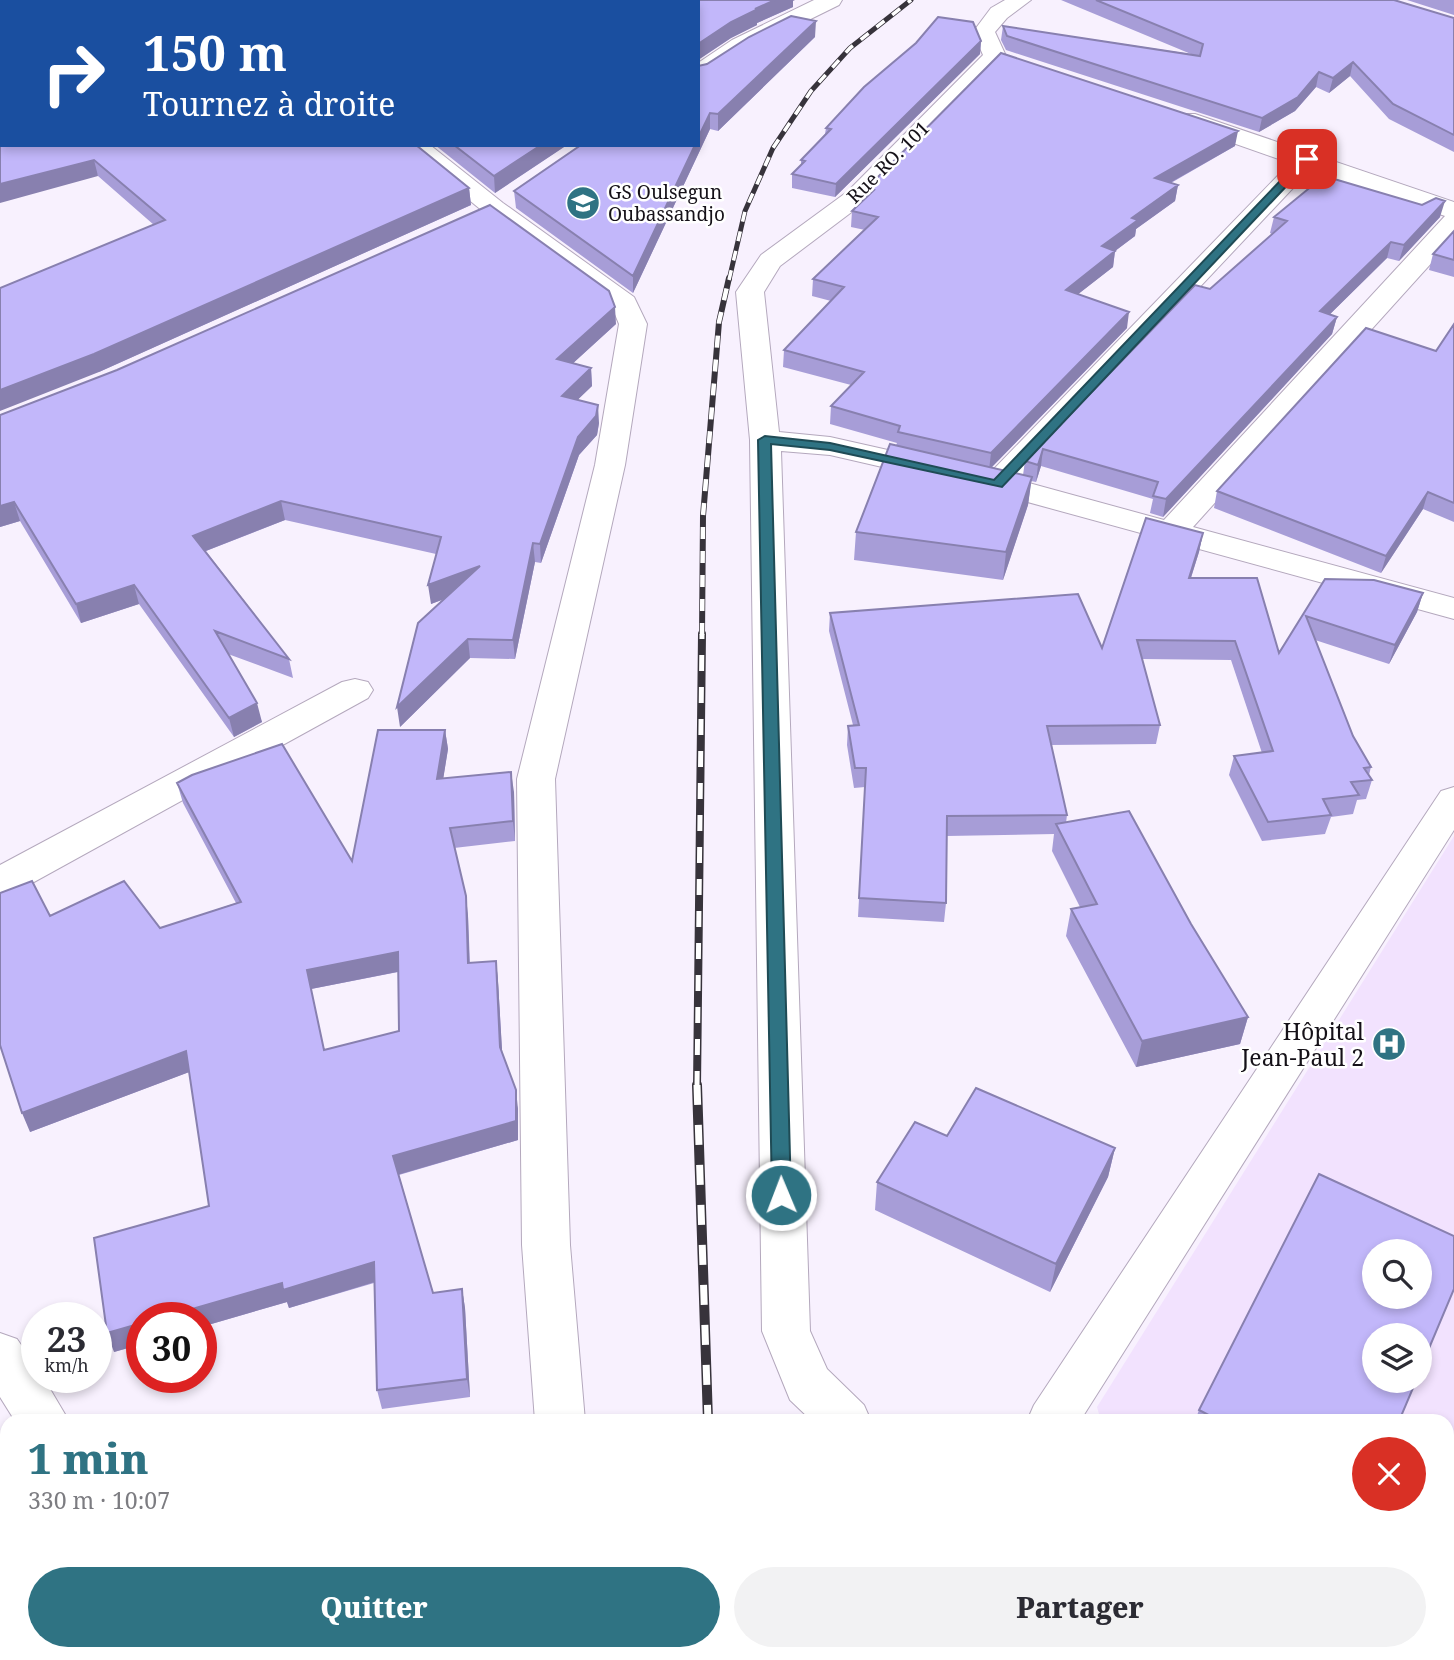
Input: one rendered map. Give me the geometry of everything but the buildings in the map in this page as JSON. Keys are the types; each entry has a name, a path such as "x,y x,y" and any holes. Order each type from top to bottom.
{"street":[{"path":"700,72 740,46 831,0"},
{"path":"1020,0 999,13 984,32 995,56 1021,65"},
{"name":"Rue RO. 101","path":"839,1414 808,1384 786,1331 765,440 750,292 770,261 856,197 995,56"},
{"path":"1164,112 1454,211"},
{"path":"417,147 624,303 633,324 610,465 536,779 547,1245 559,1414"},
{"path":"997,484 1307,159"},
{"path":"1171,532 1454,222"},
{"path":"765,440 830,446 997,484 1454,608"},
{"path":"0,883 355,690"},
{"path":"1057,1414 1454,800"},
{"path":"0,1355 39,1414"}],"shaded area":[{"name":"Hôpital Jean-Paul 2","path":"1454,836 1454,1414 1099,1414 1097,1407"}],"railway":[{"path":"729,280 745,211 773,148 811,91 850,48 911,0"},
{"path":"702,635 703,516 719,322 729,278"},
{"path":"697,1086 702,634"},
{"path":"697,1086 708,1414"}],"place":[{"name":"GS Oulsegun Oubassandjo","path":"583,203"},
{"name":"Hôpital Jean-Paul 2","path":"1389,1044"}],"route":[{"path":"781,1195 765,440 830,446 997,484 1307,159"}]}
